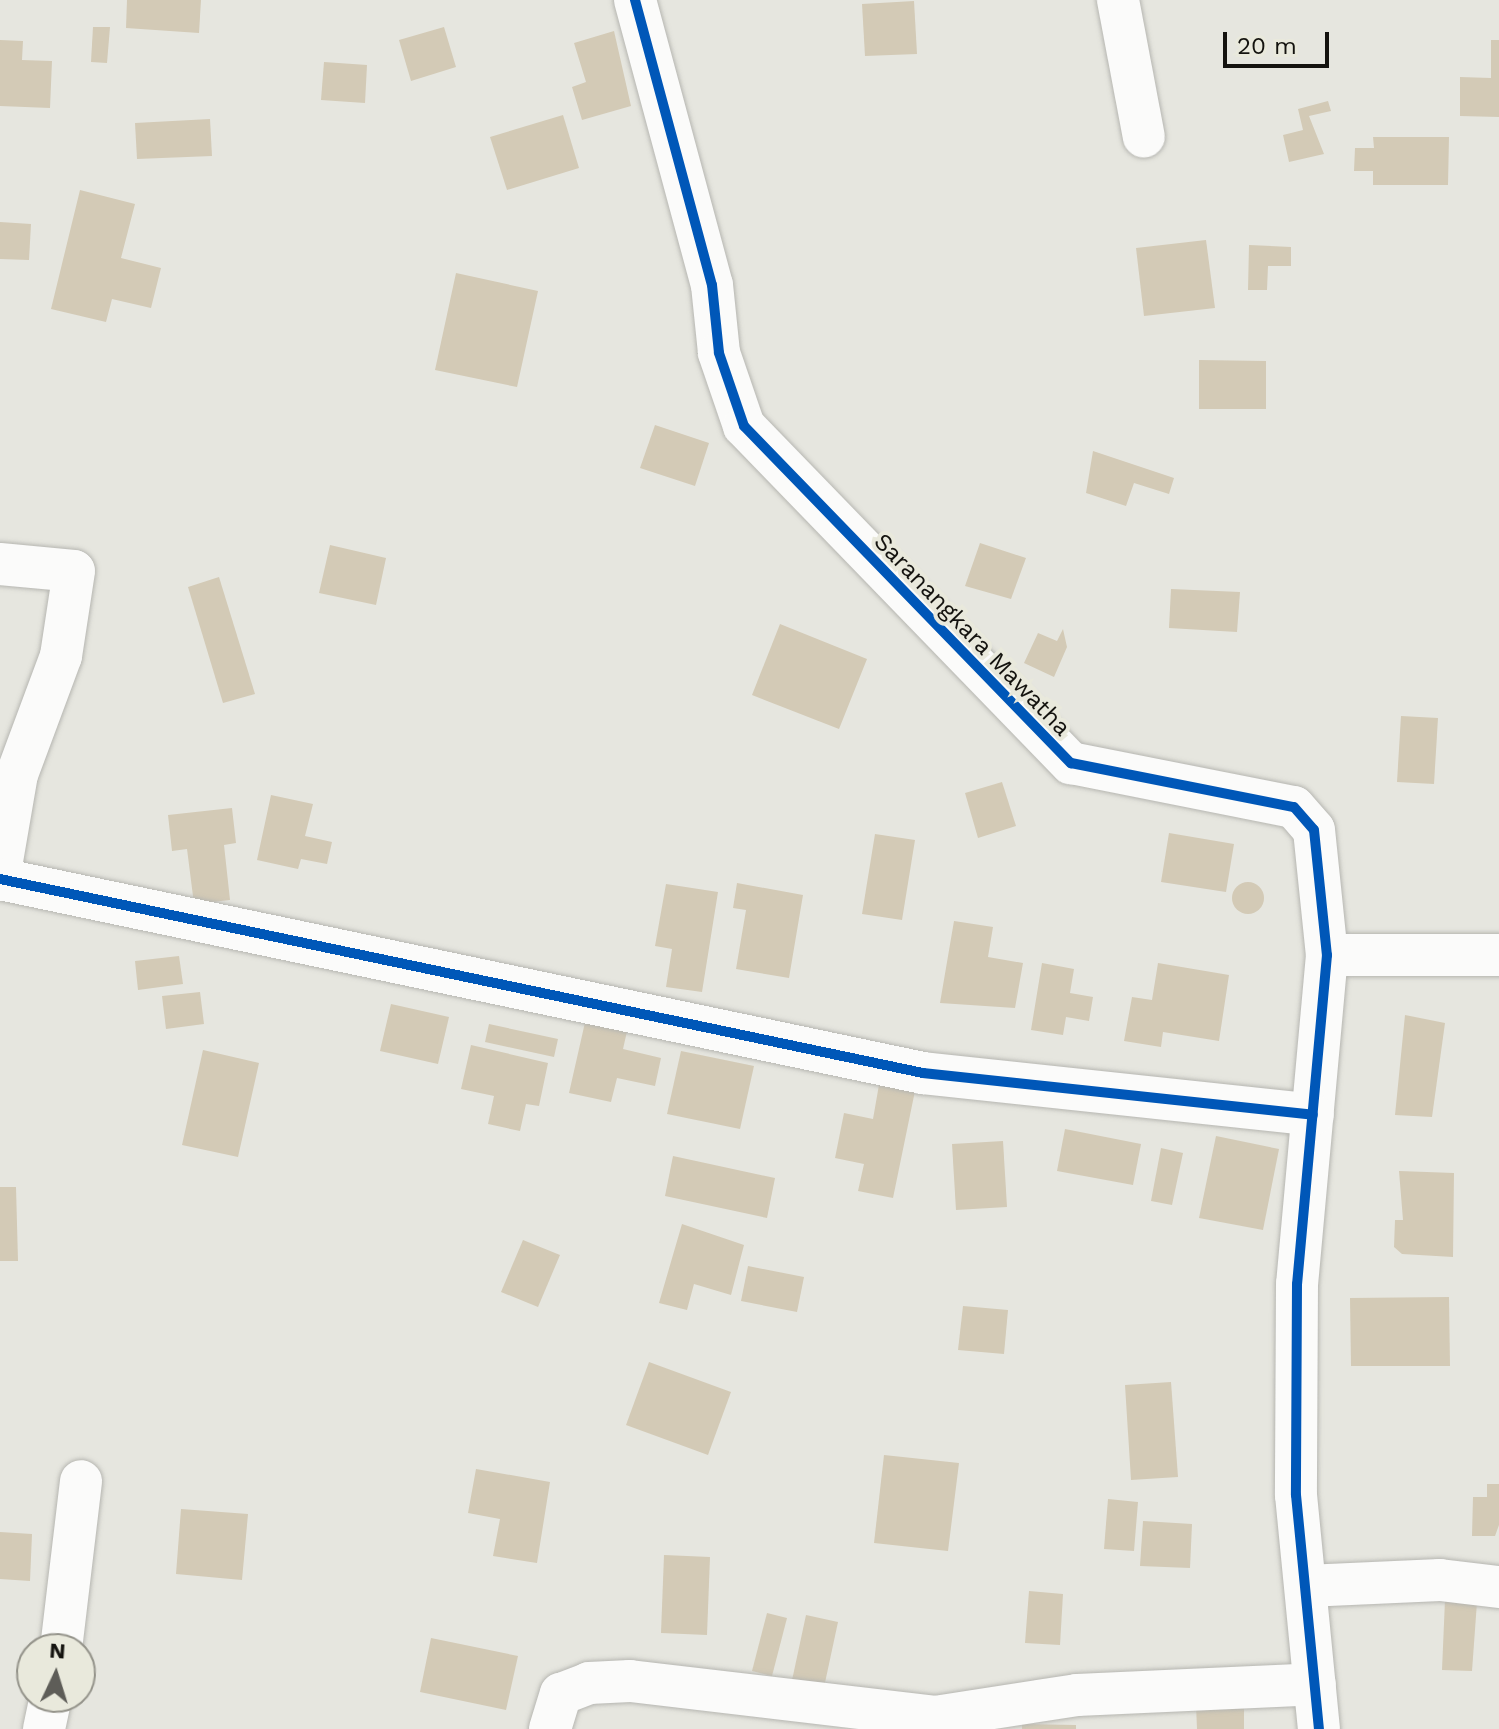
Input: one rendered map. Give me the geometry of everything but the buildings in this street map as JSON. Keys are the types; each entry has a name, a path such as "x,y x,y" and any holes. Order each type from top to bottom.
{"street":[{"name":"Saranangkara Mawatha","path":"635,0 712,285 719,353 744,426 1071,763 1294,807 1314,830 1327,955 1297,1284 1296,1495 1319,1729"},
{"path":"1118,0 1144,137"},
{"path":"0,564 74,571 61,656 17,774 0,872"},
{"path":"0,879 923,1073 1313,1115"},
{"path":"1327,955 1499,955"},
{"path":"63,1633 81,1481"},
{"path":"1306,1586 1440,1580 1499,1587"},
{"path":"550,1729 561,1694 589,1683 630,1681 935,1717 1077,1695 1315,1684"}],"cycle path":[{"path":"635,0 712,285 719,353 744,426 1071,763 1294,807 1314,830 1327,955 1297,1284 1296,1495 1319,1729"},
{"path":"0,879 923,1073 1313,1115"}]}
